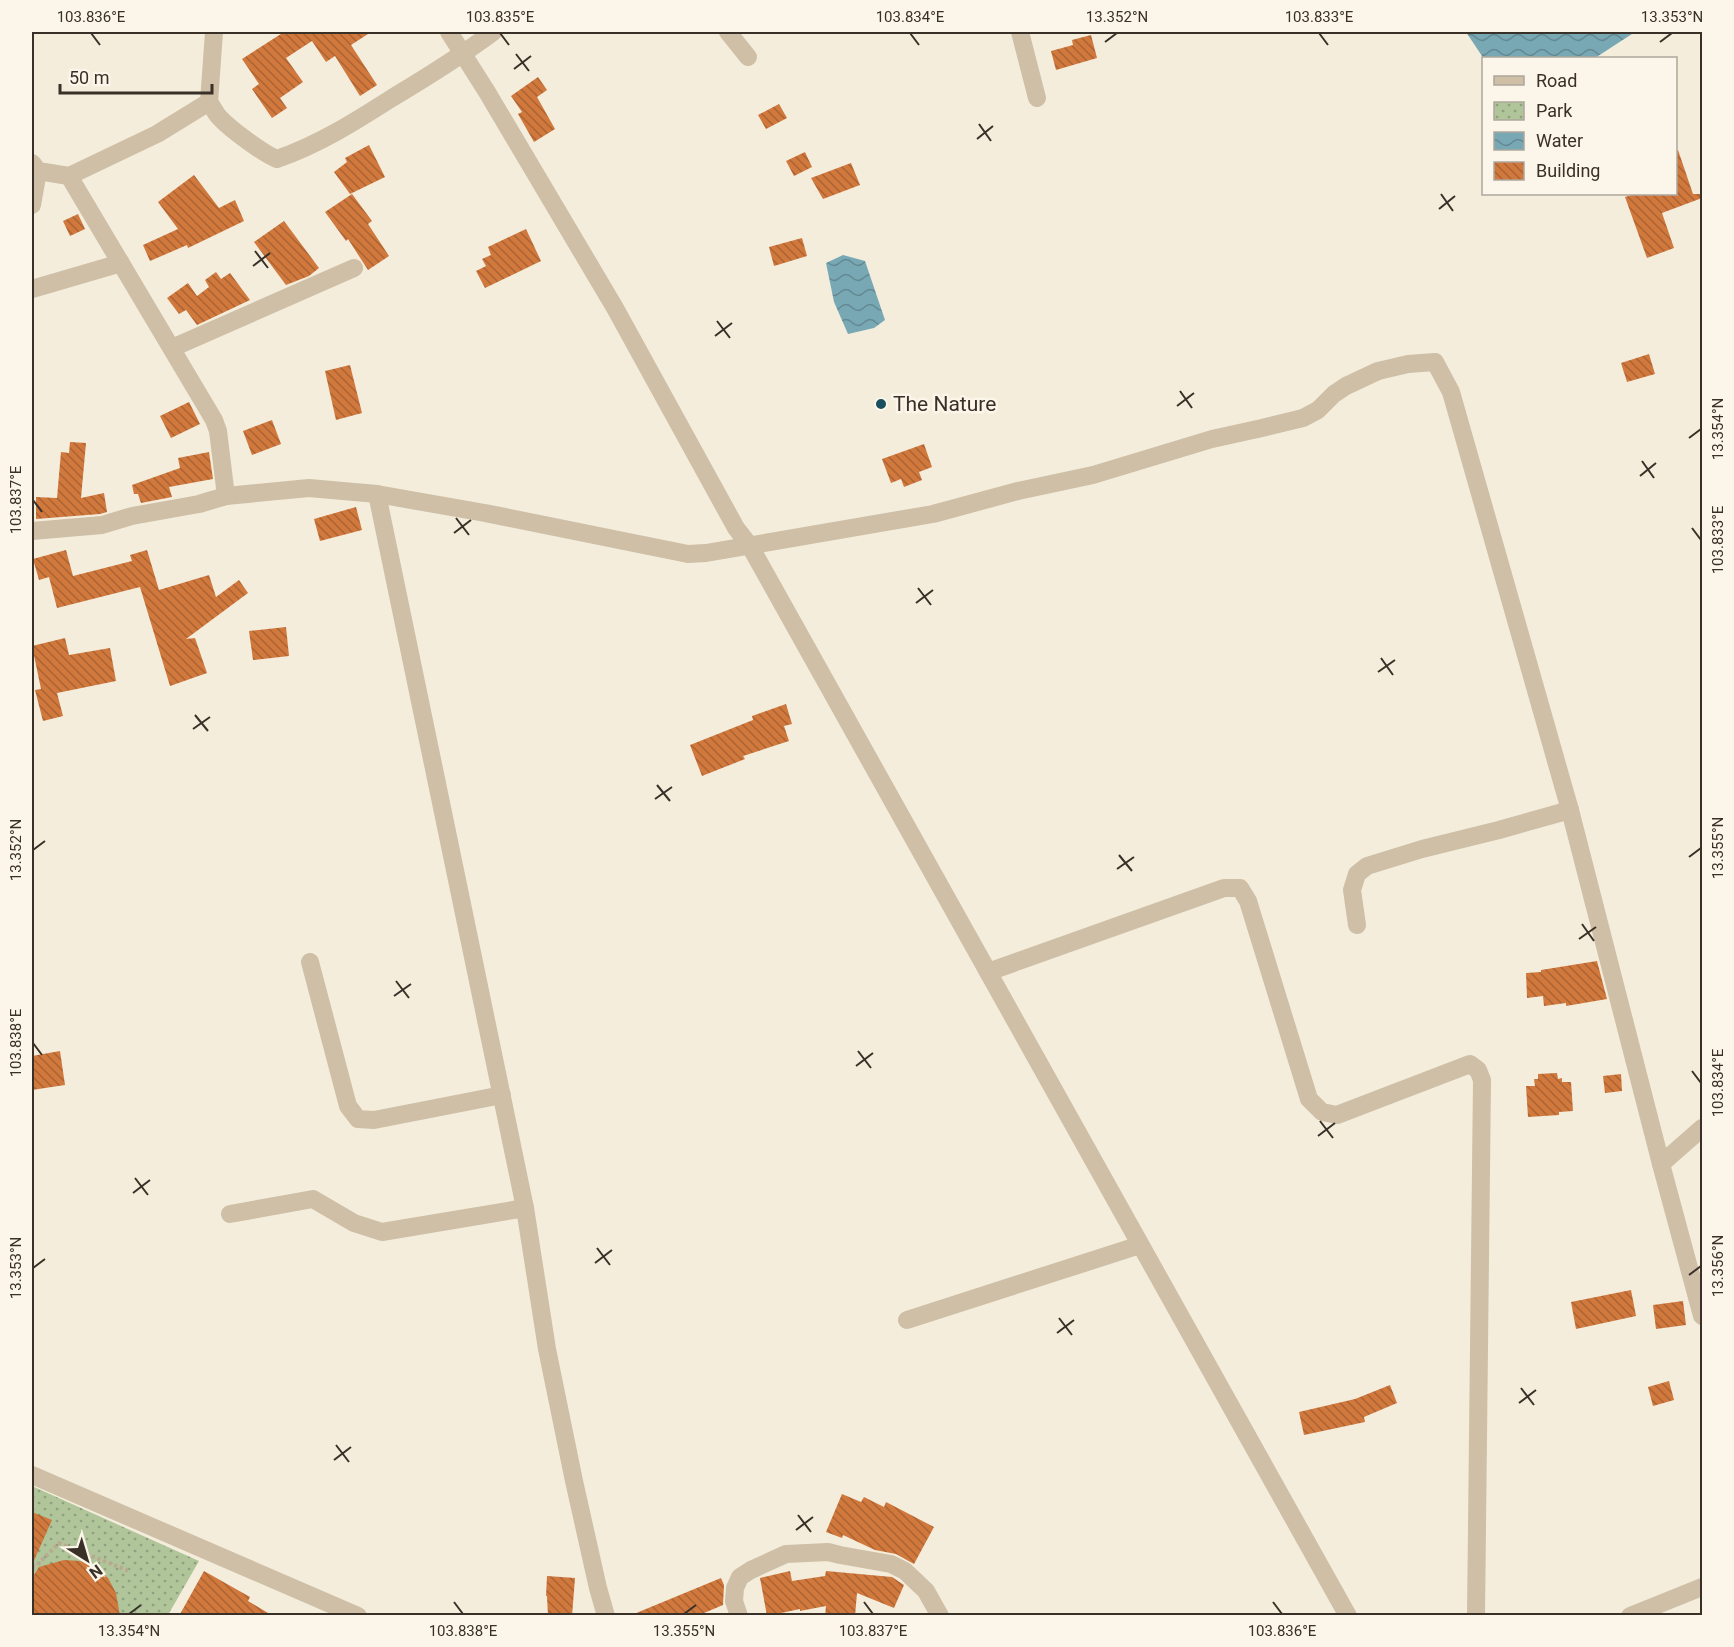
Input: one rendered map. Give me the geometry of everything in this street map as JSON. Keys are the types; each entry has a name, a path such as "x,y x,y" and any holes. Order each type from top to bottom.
{"street":[{"path":"214,32 210,102 218,116 227,125 268,155 278,159 358,120 463,54 493,32"},
{"path":"449,32 494,102 615,308 736,528 750,546 1348,1616"},
{"path":"728,32 747,57"},
{"path":"1020,32 1037,98"},
{"path":"32,205 35,167 69,176 157,134 210,102"},
{"path":"69,176 214,420 220,443 226,496"},
{"path":"32,289 121,263"},
{"path":"172,348 354,268"},
{"path":"32,531 102,525 132,516 199,504 226,496 302,488 376,494 540,523 688,554 706,553 933,514 1093,474 1212,439 1303,418 1318,410 1346,386 1378,371 1408,363 1435,362 1451,392 1570,810 1702,1316"},
{"path":"376,494 525,1208 547,1349 574,1481 606,1616"},
{"path":"1357,925 1352,890 1357,874 1367,866 1570,810"},
{"path":"988,972 1224,888 1240,888 1248,901 1309,1099 1322,1112 1337,1115 1470,1064 1478,1070 1482,1080 1476,1616"},
{"path":"310,962 348,1106 358,1119 374,1119 502,1095"},
{"path":"1661,1164 1702,1128"},
{"path":"230,1214 313,1199 354,1223 382,1232 525,1208"},
{"path":"907,1320 1140,1245"},
{"path":"32,1475 358,1616"},
{"path":"739,1616 734,1601 735,1588 740,1578 751,1570 786,1554 828,1552 891,1564 905,1571 926,1591 940,1616"},
{"path":"1630,1616 1702,1587"}],"path":[{"path":"32,1566 36,1566 59,1543 129,1571"}],"green space":[{"path":"32,1486 199,1561 168,1615 32,1616"}],"water":[{"path":"1466,32 1635,32 1597,57 1483,57"},
{"path":"843,255 865,261 885,320 874,328 848,334 834,302 826,263"}],"building":[{"path":"284,32 371,32 351,45 377,85 360,96 335,56 326,62 312,41 286,58 303,82 280,98 287,108 272,118 252,89 259,84 242,59"},
{"path":"1091,35 1097,58 1056,70 1051,51 1073,45 1072,40"},
{"path":"538,77 547,90 537,97 555,129 534,142 518,114 522,112 511,96"},
{"path":"779,104 787,118 766,129 758,115"},
{"path":"369,145 385,177 350,194 334,172 347,162 345,158"},
{"path":"1677,150 1693,194 1702,194 1702,198 1662,213 1674,248 1647,258 1625,197 1677,195"},
{"path":"805,152 812,167 794,176 786,161"},
{"path":"851,163 860,185 823,199 811,178"},
{"path":"194,175 219,208 235,200 244,221 188,248 187,245 150,261 143,245 178,229 158,202"},
{"path":"352,194 372,221 368,224 389,256 368,270 348,239 346,241 325,212"},
{"path":"78,214 85,229 70,236 63,221"},
{"path":"284,221 319,268 309,276 286,285 254,242"},
{"path":"526,229 541,261 485,288 476,271 486,266 482,259 491,255 488,247"},
{"path":"802,238 807,256 774,266 769,247"},
{"path":"216,272 221,279 230,273 250,300 197,325 186,310 179,314 167,298 188,283 197,296 209,287 205,280"},
{"path":"1649,354 1655,374 1627,382 1621,363"},
{"path":"350,365 362,413 336,420 325,371"},
{"path":"189,402 200,424 171,438 160,416"},
{"path":"272,420 281,444 252,455 243,431"},
{"path":"70,442 86,443 81,498 104,493 107,512 36,519 36,497 57,498 61,452 69,453"},
{"path":"924,444 932,467 919,472 922,480 904,487 901,479 891,483 882,459"},
{"path":"209,452 213,479 169,487 172,497 141,503 138,494 134,494 132,485 180,468 178,458"},
{"path":"356,507 362,530 320,541 314,519"},
{"path":"66,550 73,576 132,561 130,555 147,550 159,590 209,575 216,597 239,580 248,593 186,639 195,638 207,673 170,686 140,587 57,608 49,577 39,580 33,559"},
{"path":"286,627 289,656 253,660 249,631"},
{"path":"65,638 69,655 110,648 116,681 57,693 63,716 43,721 35,690 41,689 32,646"},
{"path":"786,704 792,724 784,726 789,741 743,756 745,759 702,776 690,745 753,720 752,716"},
{"path":"1597,961 1607,999 1566,1006 1566,1003 1544,1006 1543,996 1527,998 1526,973"},
{"path":"60,1051 65,1085 32,1090 32,1056"},
{"path":"1557,1073 1558,1079 1562,1078 1562,1082 1571,1082 1573,1111 1559,1112 1559,1115 1528,1117 1526,1086 1535,1086 1534,1079 1538,1079 1538,1074"},
{"path":"1621,1074 1622,1091 1605,1093 1603,1076"},
{"path":"1631,1290 1636,1316 1576,1329 1571,1302"},
{"path":"1683,1301 1686,1325 1656,1329 1653,1305"},
{"path":"1669,1381 1674,1400 1653,1406 1648,1387"},
{"path":"1390,1385 1397,1403 1364,1417 1365,1422 1304,1435 1299,1412 1355,1399"},
{"path":"842,1494 861,1502 864,1497 884,1507 886,1502 934,1527 914,1564 896,1554 875,1550 843,1535 842,1538 826,1532"},
{"path":"32,1512 52,1520 32,1565"},
{"path":"64,1560 80,1561 96,1567 108,1578 116,1593 120,1616 32,1616 32,1578 39,1567"},
{"path":"204,1571 250,1597 248,1601 273,1616 179,1616"},
{"path":"790,1571 792,1581 825,1576 826,1571 892,1577 904,1585 894,1608 857,1593 855,1616 825,1616 826,1606 767,1616 760,1578"},
{"path":"547,1576 575,1578 572,1616 548,1616"},
{"path":"721,1578 724,1585 723,1605 697,1616 629,1616"}],"place":[{"name":"The Nature","path":"881,404"}]}
